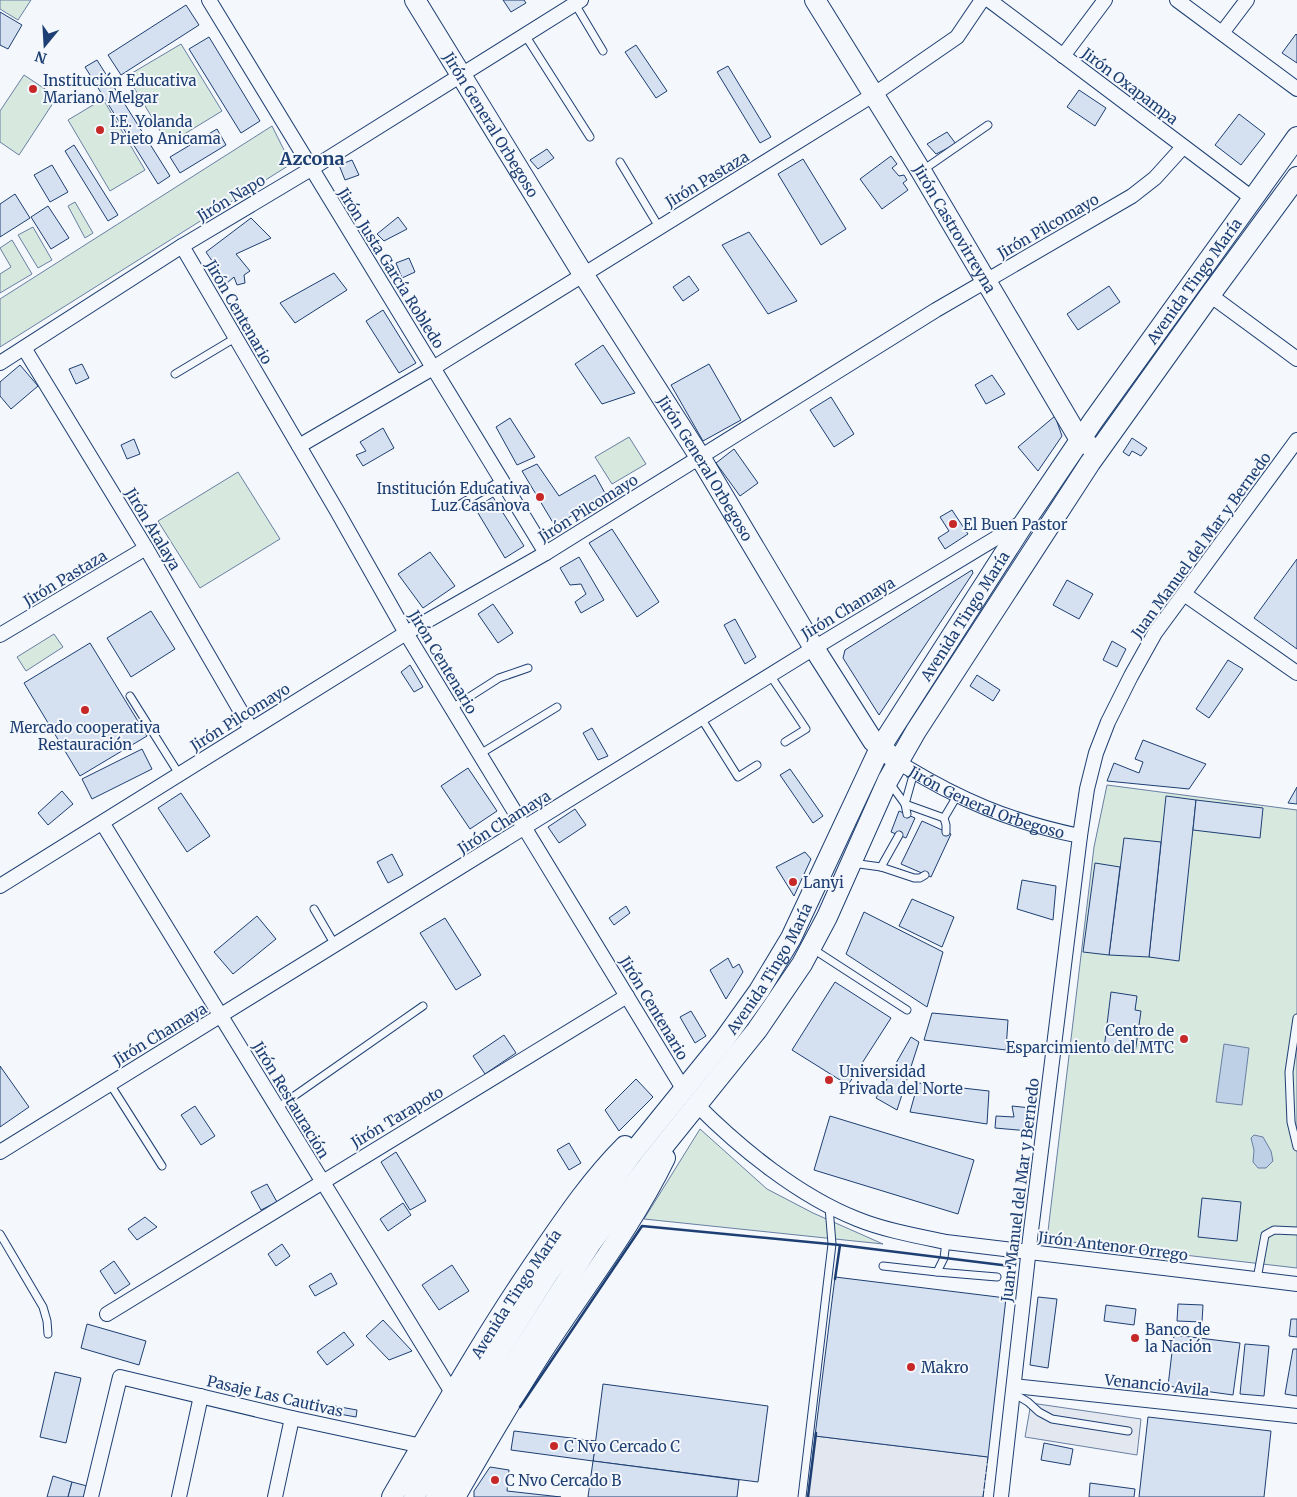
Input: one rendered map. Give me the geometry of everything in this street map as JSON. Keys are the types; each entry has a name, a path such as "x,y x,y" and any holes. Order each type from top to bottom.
{"main road":[{"name":"Jirón General Orbegoso","path":"415,0 583,274 700,457 814,648 874,741 880,748 906,767"},
{"name":"Jirón Castrovirreyna","path":"816,0 921,171 1080,440 1098,451"},
{"name":"Avenida Tingo María","path":"436,1497 511,1369 564,1284 620,1202 673,1119 690,1097 768,1015 802,964 802,943 818,881 880,748 1026,520 1080,440 1297,137"},
{"name":"Avenida Tingo María","path":"802,943 840,889 888,780 906,767 916,731 1098,451 1297,177"},
{"path":"818,881 840,889"},
{"name":"Avenida Tingo María","path":"392,1497 515,1294 581,1196 607,1165 649,1124 673,1119"},
{"name":"Avenida Tingo María","path":"414,1497 500,1350 550,1272 626,1162 673,1119"},
{"name":"Avenida Tingo María","path":"455,1497 536,1361 642,1200 662,1165 673,1119"}],"street":[{"name":"Jirón Justa García Robledo","path":"208,0 546,553"},
{"name":"Jirón Pastaza","path":"299,446 433,368 659,226 873,95 957,37 982,0"},
{"name":"Jirón Oxapampa","path":"988,0 1252,198"},
{"path":"1063,56 1105,0"},
{"path":"1177,0 1297,89"},
{"path":"1222,34 1247,0"},
{"name":"Jirón Napo","path":"0,363 182,246 311,170 578,2"},
{"name":"Jirón Pilcomayo","path":"0,886 406,633 546,553 936,310 1132,196 1155,178 1183,146"},
{"name":"Jirón Centenario","path":"182,246 406,633 690,1097"},
{"path":"1210,295 1297,359"},
{"name":"Jirón Atalaya","path":"24,348 146,548 251,729"},
{"name":"Juan Manuel del Mar y Bernedo","path":"1001,1497 1080,836 1089,780 1096,753 1108,722 1155,633 1297,440"},
{"name":"Jirón Chamaya","path":"0,1152 770,675 1026,520"},
{"name":"Jirón Pastaza","path":"0,635 146,548"},
{"path":"1184,594 1297,673"},
{"name":"Jirón General Orbegoso","path":"906,767 956,796 986,810 1048,830 1080,836"},
{"name":"Jirón Restauración","path":"102,824 453,1394"},
{"name":"Jirón Tarapoto","path":"107,1314 628,996"},
{"name":"Jirón Antenor Orrego","path":"690,1097 757,1159 804,1192 857,1219 946,1242 1297,1284"},
{"name":"Pasaje Las Cautivas","path":"90,1497 120,1377 292,1418 422,1446"},
{"name":"Venancio Avila","path":"1013,1389 1297,1416"},
{"path":"179,1497 201,1396"},
{"path":"275,1497 292,1418"}],"lane":[{"path":"578,2 603,51"},
{"path":"526,35 590,138"},
{"path":"921,171 988,125"},
{"path":"620,162 659,226"},
{"path":"175,374 235,338"},
{"path":"457,506 502,480"},
{"path":"452,708 499,678 528,668"},
{"path":"770,675 806,729 785,742"},
{"path":"130,696 179,774"},
{"path":"480,754 557,707"},
{"path":"702,718 738,777 757,765"},
{"path":"906,767 905,804 907,814"},
{"path":"888,780 905,804 944,818"},
{"path":"946,832 944,818 956,796"},
{"path":"881,867 899,835"},
{"path":"852,863 881,867 914,878 920,878 925,875"},
{"path":"314,910 335,945"},
{"path":"802,943 906,1010"},
{"path":"277,1108 423,1006"},
{"path":"1297,1018 1289,1072 1290,1122 1297,1146"},
{"path":"110,1084 162,1166"},
{"path":"802,1497 832,1244 829,1205"},
{"path":"1257,1279 1265,1235 1274,1230 1297,1230"},
{"path":"0,1234 44,1307 48,1321 48,1334"},
{"path":"937,1272 944,1258 946,1242"},
{"path":"883,1266 997,1277"},
{"path":"1013,1389 1039,1412 1052,1419 1128,1431"}],"shaded area":[{"path":"0,0 31,0 18,20 0,9"},
{"path":"181,44 222,111 168,144 127,76"},
{"path":"24,75 57,97 19,155 0,142 0,111"},
{"path":"103,99 145,170 110,191 68,120"},
{"path":"272,126 291,164 0,347 0,299"},
{"path":"75,202 93,233 85,238 68,206"},
{"path":"33,227 52,260 38,268 18,235"},
{"path":"12,240 32,274 0,293 0,274 11,267 0,248"},
{"path":"629,437 646,464 612,484 595,457"},
{"path":"238,472 280,539 200,588 158,521"},
{"path":"54,634 63,647 26,671 17,657"},
{"name":"Centro de Esparcimiento del MTC","path":"1107,785 1297,810 1297,1268 1054,1240 1048,1231 1094,847"},
{"path":"700,1129 767,1189 813,1213 883,1244 644,1219"},
{"path":"1031,1403 1141,1419 1137,1455 1025,1437"},
{"path":"815,1436 988,1457 983,1497 808,1497"}],"water":[{"path":"1224,1044 1249,1048 1242,1105 1216,1102"},
{"path":"1254,1135 1263,1137 1271,1151 1273,1161 1266,1168 1258,1168 1253,1162 1254,1150 1251,1138"}],"building":[{"path":"503,0 524,0 526,3 511,12"},
{"path":"186,5 199,25 121,75 108,55"},
{"path":"0,12 22,25 8,49 0,45"},
{"path":"1297,35 1297,63 1282,53"},
{"path":"209,37 260,121 241,133 189,49"},
{"path":"636,45 667,91 656,98 625,52"},
{"path":"97,60 170,176 158,184 85,67"},
{"path":"728,66 771,137 760,143 717,72"},
{"path":"1079,90 1106,108 1095,126 1067,107"},
{"path":"1239,114 1265,134 1241,165 1215,145"},
{"path":"217,129 226,145 180,173 170,157"},
{"path":"947,132 956,144 936,154 927,144"},
{"path":"74,145 118,215 108,221 65,151"},
{"path":"547,149 554,158 538,169 530,160"},
{"path":"891,156 897,164 892,168 899,176 904,175 907,180 903,183 908,190 882,209 860,179"},
{"path":"803,159 846,229 821,245 778,174"},
{"path":"352,160 359,175 345,180 339,165"},
{"path":"52,165 68,192 50,202 34,175"},
{"path":"15,194 30,218 0,237 0,204"},
{"path":"48,206 69,238 51,249 31,217"},
{"path":"398,217 407,229 384,241 377,234"},
{"path":"251,218 271,238 236,254 250,271 244,275 245,283 237,285 234,277 227,283 206,252"},
{"path":"749,232 797,301 768,314 722,245"},
{"path":"409,258 415,272 402,278 396,263"},
{"path":"334,273 347,290 295,323 280,303"},
{"path":"689,276 699,290 683,301 673,287"},
{"path":"1109,286 1120,302 1078,330 1067,314"},
{"path":"383,310 416,363 399,373 366,321"},
{"path":"603,345 635,393 602,404 575,364"},
{"path":"82,364 89,378 76,384 69,369"},
{"path":"709,364 741,420 703,441 671,385"},
{"path":"20,365 38,386 11,409 0,396 0,382"},
{"path":"992,375 1005,394 986,404 975,385"},
{"path":"831,397 854,434 834,447 810,410"},
{"path":"1055,416 1062,436 1038,471 1018,447"},
{"path":"510,418 535,457 517,465 496,427"},
{"path":"383,428 394,448 363,466 356,455 366,451 360,442"},
{"path":"1132,438 1147,448 1141,456 1132,451 1129,456 1123,452"},
{"path":"134,439 140,454 127,459 121,445"},
{"path":"734,449 758,483 740,496 716,463"},
{"path":"537,464 559,496 595,475 606,495 555,526 522,471"},
{"path":"493,497 524,546 505,558 475,508"},
{"name":"El Buen Pastor","path":"952,510 968,534 945,549 938,538 949,531 940,517"},
{"path":"612,529 659,602 637,617 589,543"},
{"path":"430,552 455,586 423,608 398,574"},
{"path":"579,557 604,600 581,613 575,602 586,594 581,584 570,585 560,568"},
{"path":"1297,559 1297,649 1254,618"},
{"path":"972,570 973,573 879,715 843,658 845,650"},
{"path":"1067,580 1093,594 1079,619 1053,605"},
{"path":"493,604 513,633 498,643 478,614"},
{"path":"151,611 175,649 131,677 107,638"},
{"path":"735,619 756,657 745,664 724,625"},
{"path":"1112,641 1126,649 1117,667 1103,660"},
{"name":"Mercado cooperativa Restauración","path":"90,643 147,736 80,776 24,683"},
{"path":"1228,660 1243,669 1209,718 1196,709"},
{"path":"410,665 423,687 414,692 401,672"},
{"path":"977,675 1000,690 993,701 970,686"},
{"path":"592,728 608,756 598,760 583,733"},
{"path":"1143,740 1206,764 1189,789 1107,781 1114,763 1139,773 1143,762 1135,759"},
{"path":"142,749 152,769 92,799 82,779"},
{"path":"468,768 497,811 470,829 441,786"},
{"path":"790,769 823,816 813,823 780,775"},
{"path":"1297,787 1297,804 1288,803"},
{"path":"62,791 73,804 48,825 38,813"},
{"path":"181,793 210,836 187,852 158,808"},
{"path":"1166,796 1196,800 1179,961 1149,957"},
{"path":"1196,800 1263,808 1260,838 1193,830"},
{"path":"575,809 586,825 559,843 548,827"},
{"path":"899,811 915,818 906,838 891,832"},
{"path":"922,821 951,834 931,877 901,864"},
{"path":"1124,838 1161,842 1149,957 1109,955"},
{"name":"Lanyi","path":"805,852 811,859 794,896 776,867"},
{"path":"392,854 403,875 388,883 377,862"},
{"path":"1095,863 1120,867 1109,955 1083,952"},
{"path":"1022,880 1056,886 1053,920 1017,909"},
{"path":"912,899 954,917 942,947 899,926"},
{"path":"626,906 630,913 614,925 609,918"},
{"path":"864,912 943,952 927,1007 846,954"},
{"path":"257,916 276,939 233,974 214,952"},
{"path":"445,918 481,975 456,990 420,933"},
{"path":"728,958 733,968 739,964 743,972 726,999 710,970"},
{"path":"835,982 891,1018 848,1085 792,1050"},
{"path":"1111,992 1137,996 1135,1010 1141,1011 1135,1053 1104,1049"},
{"path":"691,1011 706,1036 695,1043 680,1017"},
{"path":"932,1013 1008,1020 1006,1050 924,1040"},
{"path":"504,1035 516,1053 485,1074 473,1056"},
{"path":"911,1037 919,1042 897,1110 876,1098"},
{"path":"0,1066 29,1107 0,1127"},
{"path":"636,1079 653,1097 619,1131 605,1110"},
{"path":"918,1083 989,1091 987,1124 910,1112"},
{"path":"195,1106 215,1136 201,1145 181,1115"},
{"path":"1012,1106 1031,1108 1029,1131 995,1128 996,1116 1014,1117"},
{"path":"830,1116 974,1160 958,1214 814,1170"},
{"path":"569,1143 581,1163 569,1170 557,1150"},
{"path":"396,1152 426,1201 410,1210 381,1162"},
{"path":"267,1184 277,1202 261,1210 251,1192"},
{"path":"1202,1198 1241,1202 1237,1241 1198,1237"},
{"path":"403,1203 411,1215 388,1231 380,1219"},
{"path":"145,1217 157,1227 137,1240 128,1229"},
{"path":"282,1244 290,1256 276,1266 268,1254"},
{"path":"114,1261 130,1284 115,1294 100,1271"},
{"path":"452,1265 469,1291 439,1310 422,1285"},
{"path":"331,1273 337,1284 315,1296 309,1286"},
{"name":"Makro","path":"835,1277 1006,1298 988,1457 815,1436"},
{"path":"1038,1297 1057,1299 1048,1368 1030,1365"},
{"path":"1178,1304 1203,1305 1202,1322 1177,1321"},
{"path":"1106,1305 1136,1309 1134,1325 1104,1321"},
{"path":"1291,1319 1297,1319 1297,1337 1289,1336"},
{"path":"383,1320 412,1351 389,1360 366,1336"},
{"path":"87,1324 146,1341 139,1365 81,1348"},
{"path":"344,1332 354,1345 327,1365 317,1352"},
{"path":"1174,1335 1240,1343 1233,1395 1168,1386"},
{"path":"1245,1344 1269,1346 1264,1396 1240,1394"},
{"path":"1293,1349 1297,1349 1297,1396 1285,1394"},
{"path":"55,1372 81,1378 66,1443 40,1437"},
{"path":"603,1384 768,1406 758,1482 593,1461"},
{"path":"329,1405 357,1410 356,1417 328,1412"},
{"path":"1148,1417 1271,1431 1264,1497 1139,1497"},
{"name":"C Nvo Cercado C","path":"514,1431 596,1441 593,1461 511,1450"},
{"path":"1044,1443 1073,1449 1070,1465 1041,1460"},
{"path":"593,1461 739,1480 737,1497 588,1497"},
{"name":"C Nvo Cercado B","path":"490,1467 509,1470 507,1491 561,1497 474,1497 474,1491"},
{"path":"53,1476 72,1482 68,1497 47,1497"},
{"path":"72,1482 87,1486 84,1497 68,1497"},
{"path":"1090,1483 1135,1489 1134,1497 1089,1497"}],"fence":[{"path":"983,1497 988,1457"}],"wall":[{"path":"520,1407 642,1226 840,1245 1010,1266 1006,1298"},
{"path":"835,1279 840,1245"},
{"path":"808,1497 816,1433"}],"place":[{"name":"Institución Educativa Mariano Melgar","path":"33,89"},
{"name":"I.E. Yolanda Prieto Anicama","path":"100,130"},
{"name":"Institución Educativa Luz Casanova","path":"540,497"},
{"name":"El Buen Pastor","path":"953,524"},
{"name":"Mercado cooperativa Restauración","path":"85,710"},
{"name":"Lanyi","path":"793,882"},
{"name":"Centro de Esparcimiento del MTC","path":"1184,1039"},
{"name":"Universidad Privada del Norte","path":"829,1080"},
{"name":"Banco de la Nación","path":"1135,1338"},
{"name":"Makro","path":"911,1367"},
{"name":"C Nvo Cercado C","path":"554,1446"},
{"name":"C Nvo Cercado B","path":"495,1480"}],"district":[{"name":"Azcona","path":"312,158"}]}
